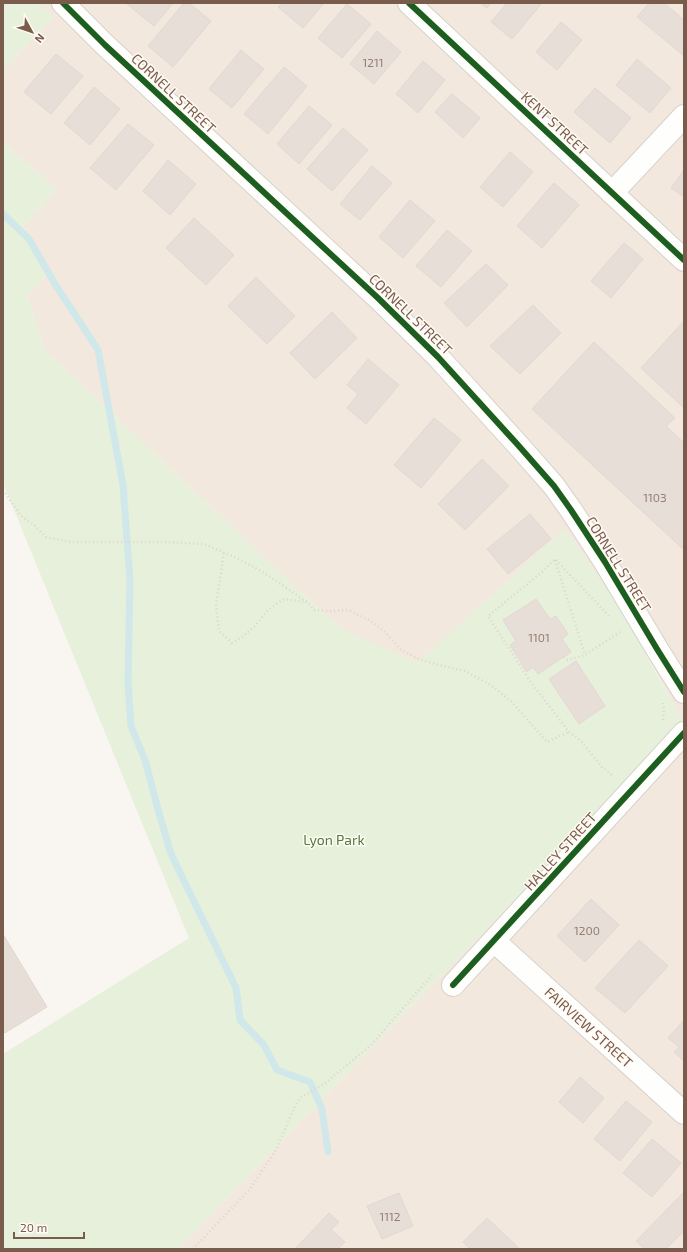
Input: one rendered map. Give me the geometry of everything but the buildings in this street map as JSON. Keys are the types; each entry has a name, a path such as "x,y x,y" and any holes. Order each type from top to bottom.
{"street":[{"name":"CORNELL STREET","path":"63,3 105,45 378,298 438,357 512,439 554,486 571,510 606,562 684,692"},
{"name":"KENT STREET","path":"409,3 684,260"},
{"path":"612,193 684,116"},
{"name":"HALLEY STREET","path":"453,985 684,733"},
{"name":"FAIRVIEW STREET","path":"494,941 684,1113"}],"path":[{"path":"3,490 21,516 35,526 46,537 71,542 164,542 204,544 266,574 307,602 315,610 348,610 369,620 386,633 400,649 416,658 465,671 489,684 511,701 547,742 569,732"},
{"path":"224,553 216,605 219,631 232,643 255,626 268,610 284,599 307,602"},
{"path":"555,559 613,618 610,611"},
{"path":"555,559 585,655"},
{"path":"555,559 541,573 488,616 530,681 569,732 581,741 602,767 614,777"},
{"path":"564,657 567,660 585,655 622,630"},
{"path":"662,698 664,712 663,722"},
{"path":"194,1249 250,1189 276,1150 300,1098 324,1084 370,1045 436,971 453,985"}],"shaded area":[{"path":"39,3 684,3 684,724 625,618 398,679 307,598 44,349 27,295 49,273 23,226 57,190 3,142 3,70 53,17"},
{"path":"684,724 684,1249 178,1249"}],"green space":[{"path":"3,3 39,3 53,17 3,70"},
{"name":"Lyon Park","path":"3,142 57,190 23,226 49,273 27,295 44,349 307,598 342,629 417,663 565,528 619,608 684,724 178,1249 3,1249 3,1054 189,938 3,483"}],"waterway":[{"path":"3,214 29,239 55,284 98,350 123,485 130,581 128,683 131,726 145,760 171,854 236,988 240,1020 264,1045 277,1070 310,1082 322,1109 328,1152"}],"cycle path":[{"path":"63,3 105,45 378,298 438,357 518,445 554,486 571,510 605,562 684,692"},
{"path":"409,3 684,260"},
{"path":"453,985 684,733"}]}
